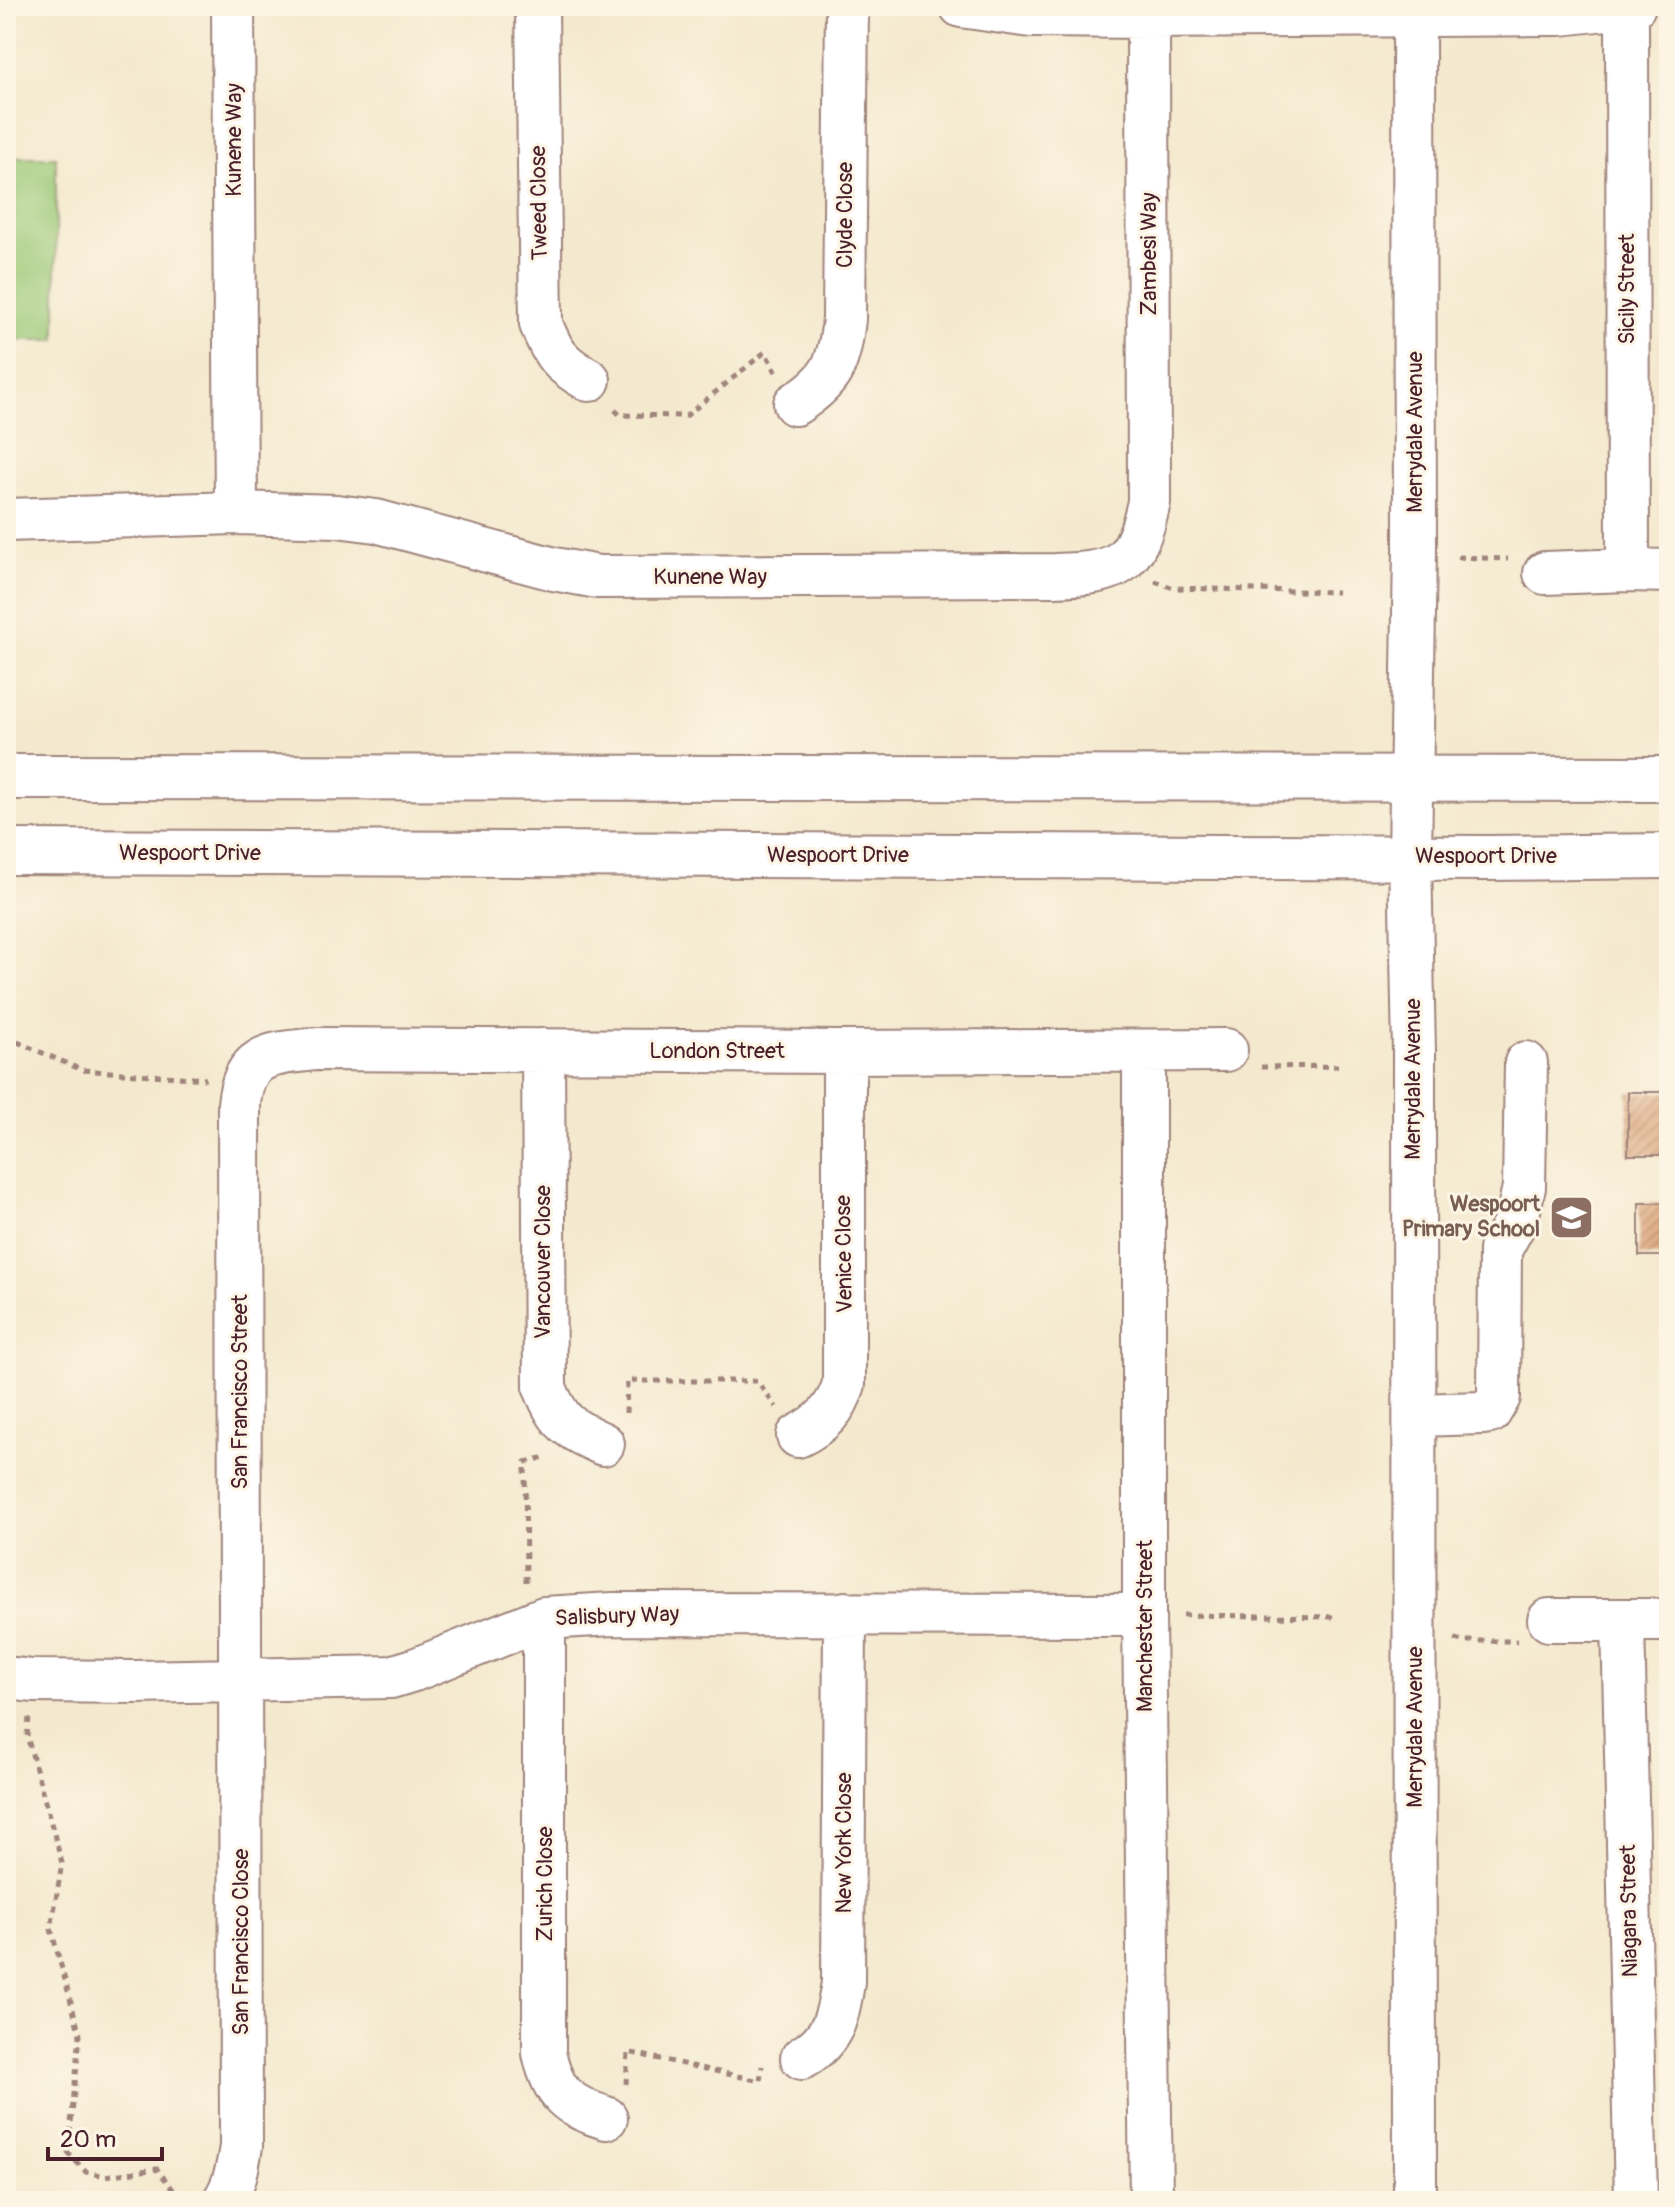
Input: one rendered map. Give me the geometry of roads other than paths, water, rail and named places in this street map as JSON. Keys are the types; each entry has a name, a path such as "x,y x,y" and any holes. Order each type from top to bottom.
{"main road":[{"path":"6,777 1669,779"},
{"name":"Wespoort Drive","path":"6,852 1669,856"}],"street":[{"name":"Kunene Way","path":"233,6 236,513"},
{"name":"Tweed Close","path":"537,6 541,324 549,347 562,365 589,380"},
{"name":"Clyde Close","path":"795,404 817,390 841,350 844,319 847,6"},
{"path":"961,6 1031,16 1148,11 1560,14 1630,7"},
{"name":"Sicily Street","path":"1545,573 1649,570 1630,7"},
{"name":"Zambesi Way","path":"1119,565 1135,550 1149,502 1148,11"},
{"name":"Merrydale Avenue","path":"1414,11 1415,550 1410,856 1414,1052 1415,2201"},
{"name":"Kunene Way","path":"6,520 236,513 337,516 376,521 554,569 598,577 1055,575 1091,574 1119,565"},
{"name":"London Street","path":"240,1094 251,1067 272,1055 317,1049 844,1052 1226,1050"},
{"name":"Vancouver Close","path":"543,1050 545,1388 557,1415 573,1430 603,1444"},
{"name":"Venice Close","path":"798,1436 819,1425 831,1411 844,1384 844,1052"},
{"name":"Manchester Street","path":"1144,1052 1144,1615 1151,2201"},
{"path":"1415,1415 1490,1412 1499,1397 1500,1250 1517,1219 1524,1187 1526,1063"},
{"name":"San Francisco Street","path":"240,1094 241,1680"},
{"name":"New York Close","path":"802,2058 820,2047 832,2030 843,1982 845,1613"},
{"name":"Salisbury Way","path":"20,1679 391,1677 544,1618 613,1614 1144,1615"},
{"name":"Zurich Close","path":"544,1618 544,2053 549,2076 562,2096 578,2109 606,2118"},
{"path":"1549,1620 1669,1620"},
{"name":"Niagara Street","path":"1623,1621 1636,2201"},
{"name":"San Francisco Close","path":"224,2201 235,2179 241,2146 241,1680"}],"place":[{"name":"Wespoort Primary School","path":"1571,1217"}]}
